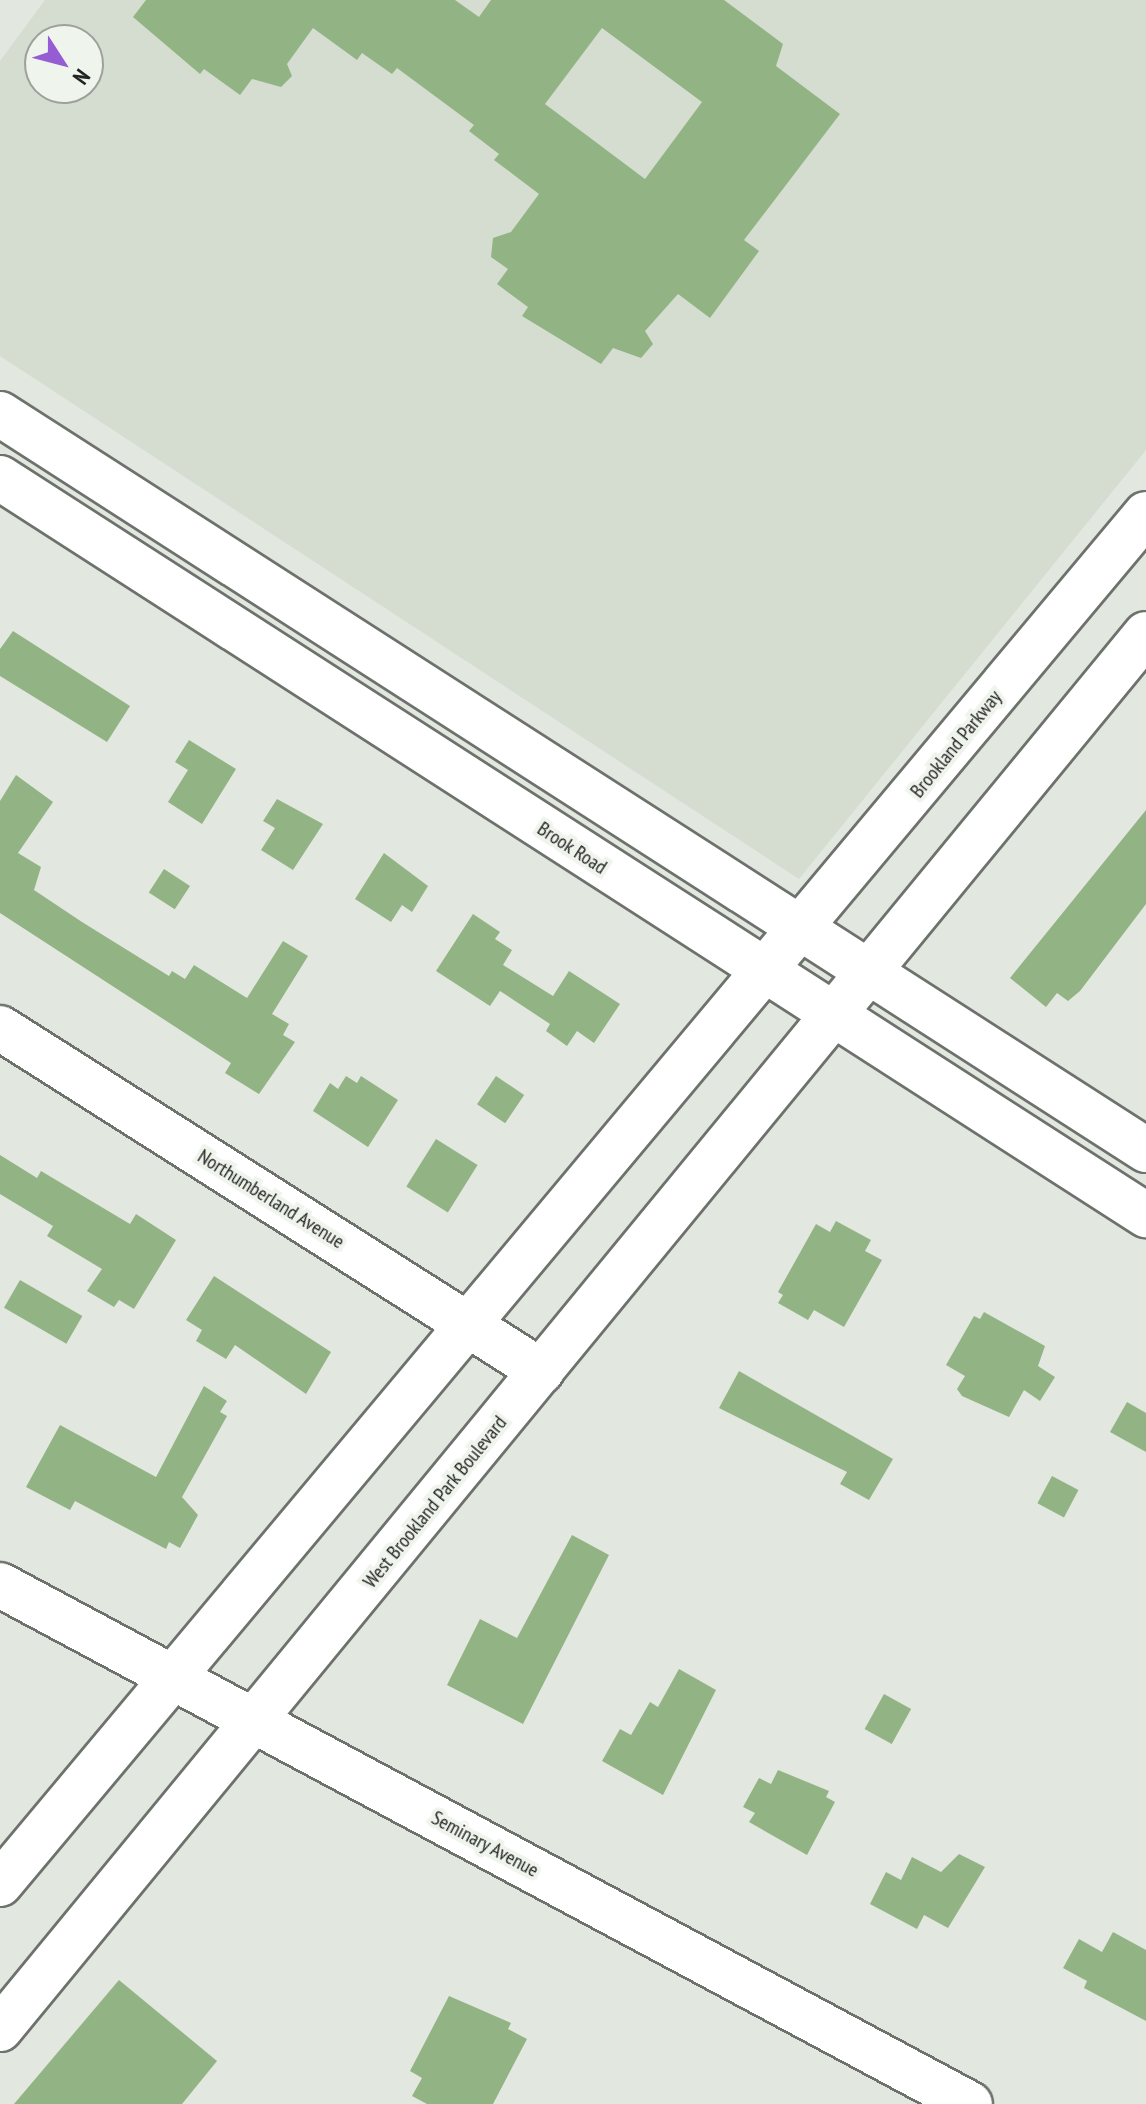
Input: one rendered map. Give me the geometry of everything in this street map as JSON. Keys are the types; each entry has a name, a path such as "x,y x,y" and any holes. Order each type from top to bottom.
{"main road":[{"path":"0,414 1146,1150"},
{"name":"Brook Road","path":"0,478 762,971 1146,1215"},
{"name":"Brookland Parkway","path":"762,971 800,930 1146,514"},
{"path":"866,972 1146,634"},
{"path":"0,1884 762,971"},
{"name":"West Brookland Park Boulevard","path":"0,2029 256,1721 866,972"},
{"name":"Northumberland Avenue","path":"0,1028 541,1371"},
{"name":"Seminary Avenue","path":"0,1585 970,2104"}],"shaded area":[{"path":"45,0 1146,0 1146,450 799,879 0,356 0,61 24,28 24,104 104,104 104,24 27,24"}],"building":[{"path":"146,0 455,0 479,17 491,0 724,0 783,44 776,66 840,114 744,240 759,251 710,318 678,294 645,331 653,344 641,358 613,348 601,364 522,316 528,307 497,284 508,269 491,257 493,238 511,232 539,194 494,160 499,154 469,131 474,125 397,68 392,74 362,53 357,60 313,28 287,64 292,76 281,87 252,79 240,95 204,69 200,74 133,17","holes":["602,28 702,102 645,179 545,104"]},
{"path":"13,631 130,706 107,742 0,676 0,649"},
{"path":"189,740 236,769 202,824 168,802 188,770 175,762"},
{"path":"16,775 53,802 18,853 41,867 34,890 169,976 172,971 185,979 194,965 247,998 283,941 308,956 272,1014 289,1024 283,1035 295,1042 259,1094 225,1073 231,1063 0,913 0,801"},
{"path":"277,799 323,824 293,870 261,850 275,828 263,821"},
{"path":"1146,810 1146,904 1080,991 1068,1001 1057,993 1046,1007 1010,978"},
{"path":"384,853 428,886 412,912 402,905 391,922 355,899"},
{"path":"164,869 190,886 175,909 149,892"},
{"path":"473,914 500,932 495,939 512,950 503,965 553,996 569,971 620,1004 594,1043 577,1031 567,1046 546,1031 550,1024 500,991 490,1006 436,971"},
{"path":"346,1076 357,1083 361,1076 398,1100 368,1147 313,1111 330,1083 338,1089"},
{"path":"496,1076 524,1095 505,1123 477,1104"},
{"path":"436,1139 478,1165 448,1212 406,1186"},
{"path":"0,1155 37,1178 41,1171 130,1224 136,1214 176,1240 134,1309 119,1300 114,1307 87,1291 102,1269 47,1236 53,1226 0,1194"},
{"path":"836,1221 871,1240 865,1251 882,1260 844,1327 814,1310 808,1320 778,1303 783,1295 778,1292 816,1224 830,1232"},
{"path":"214,1276 331,1352 306,1394 235,1345 226,1359 196,1341 202,1330 186,1320"},
{"path":"20,1280 82,1316 66,1344 4,1308"},
{"path":"984,1312 1045,1346 1038,1366 1055,1377 1040,1401 1024,1390 1009,1417 962,1396 957,1389 965,1376 946,1365 974,1316 980,1319"},
{"path":"739,1371 893,1459 869,1500 840,1484 847,1472 719,1408"},
{"path":"204,1386 227,1401 220,1412 227,1416 182,1497 198,1515 180,1548 169,1542 166,1549 75,1501 70,1510 26,1487 60,1425 156,1477"},
{"path":"1127,1402 1146,1413 1146,1452 1110,1432"},
{"path":"1052,1476 1078,1490 1064,1517 1037,1503"},
{"path":"572,1535 609,1555 523,1724 447,1685 480,1619 517,1638"},
{"path":"679,1669 716,1690 663,1795 602,1761 620,1729 631,1735 650,1702 658,1707"},
{"path":"884,1694 911,1709 892,1744 865,1729"},
{"path":"778,1770 829,1791 826,1797 835,1802 807,1855 749,1822 755,1813 743,1807 759,1778 771,1784"},
{"path":"959,1854 985,1867 948,1928 924,1915 917,1929 870,1904 886,1872 901,1880 912,1857 941,1872"},
{"path":"1113,1932 1146,1950 1146,2021 1084,1988 1087,1981 1063,1968 1079,1939 1102,1952"},
{"path":"119,1980 217,2061 182,2104 14,2104"},
{"path":"449,1996 511,2023 508,2029 527,2039 493,2104 427,2104 412,2096 422,2078 410,2071"}]}
